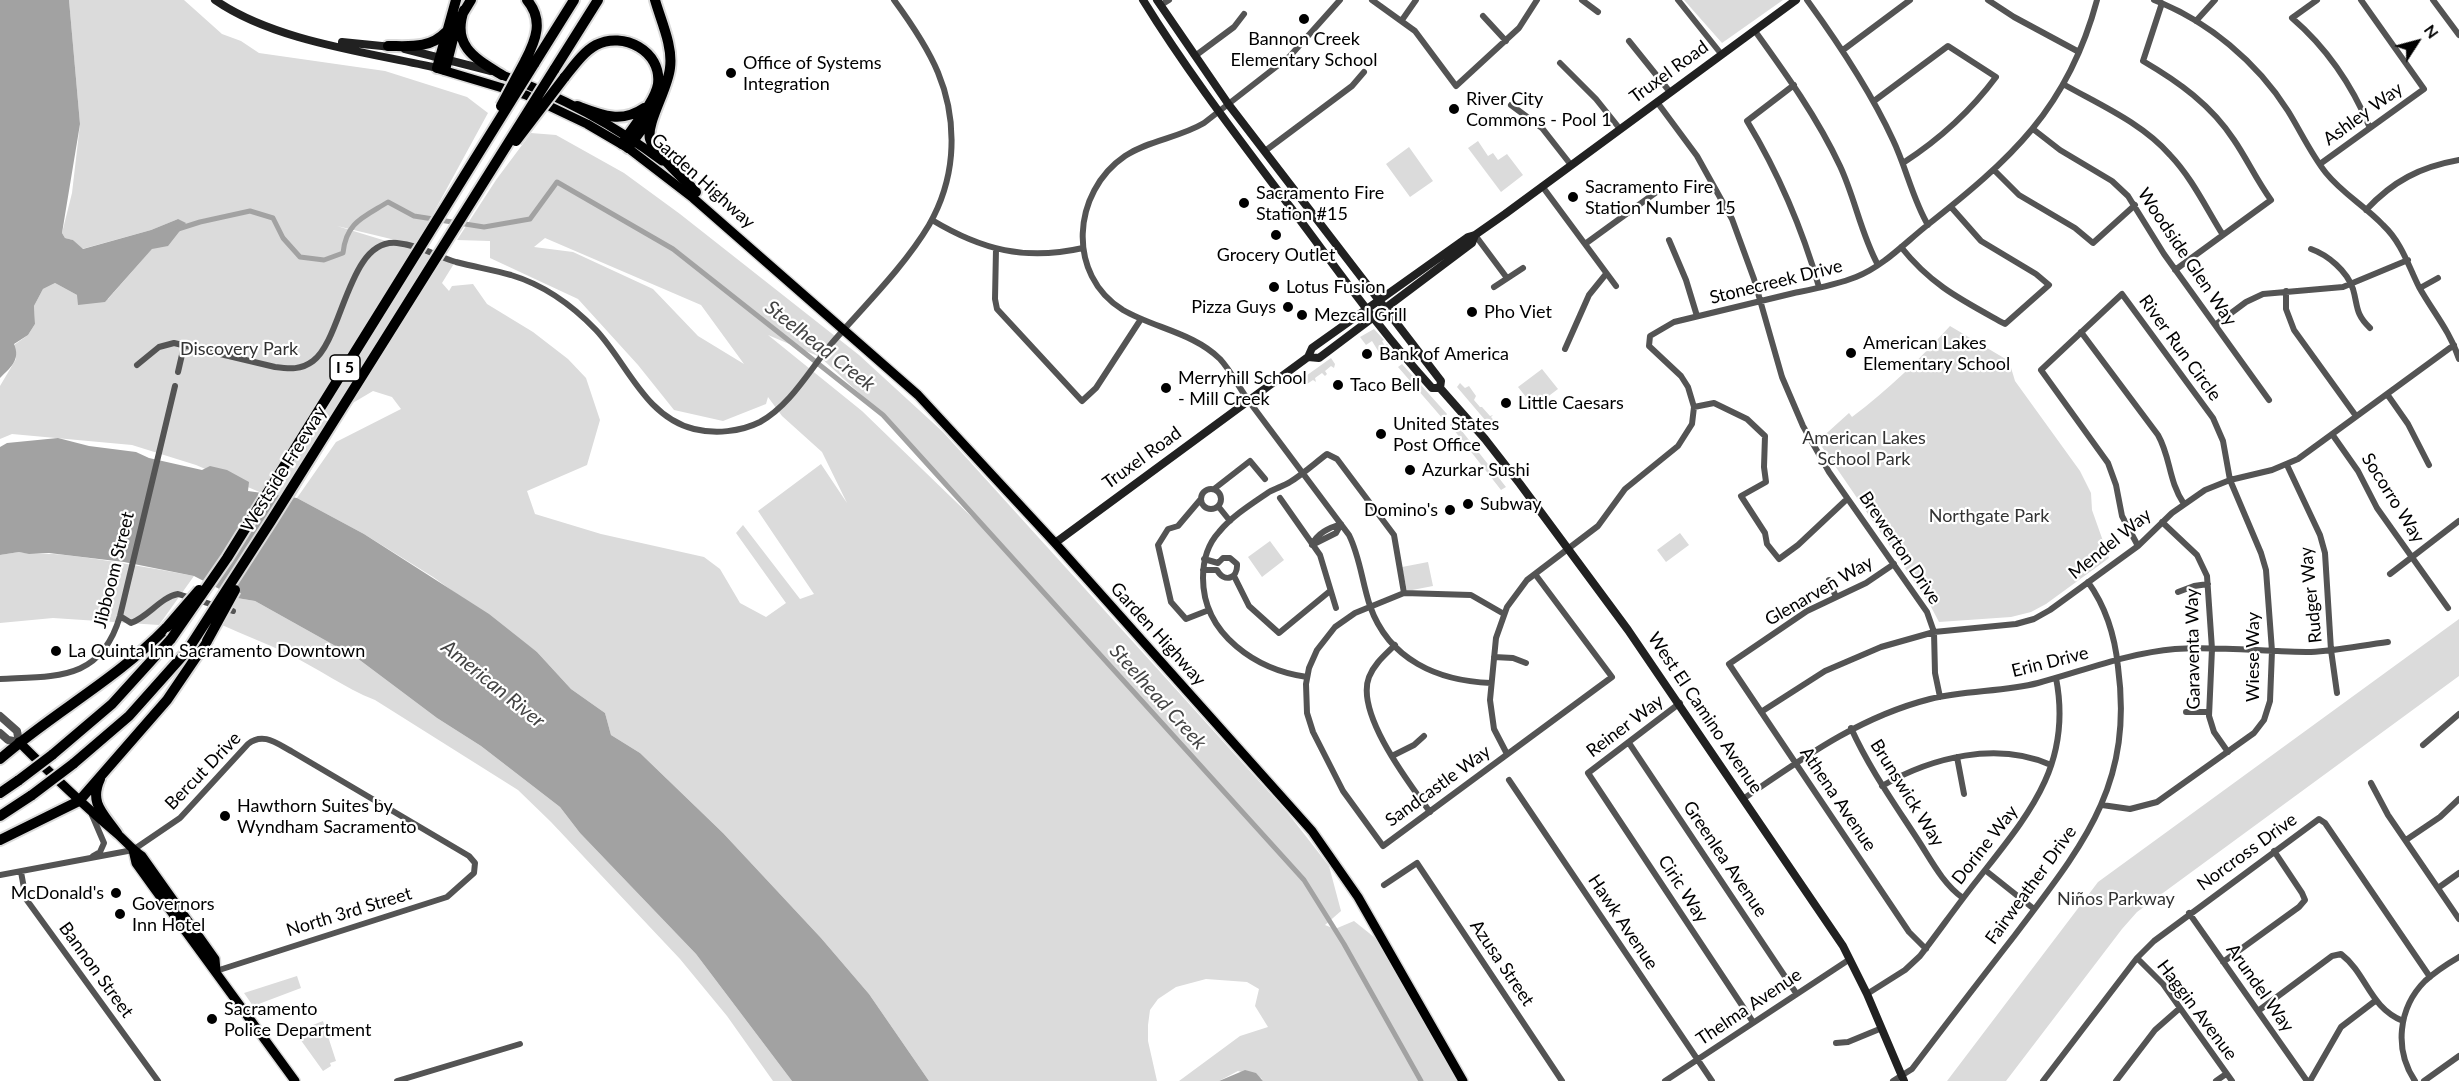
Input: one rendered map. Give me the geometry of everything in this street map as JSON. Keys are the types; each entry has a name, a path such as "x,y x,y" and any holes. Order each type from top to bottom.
{"highway":[{"path":"441,69 446,32 456,0"},
{"path":"443,57 457,23 471,0"},
{"path":"526,0 536,15 537,29 529,62"},
{"name":"Westside Freeway","path":"0,793 52,755 112,704 171,639 227,558 463,178 529,62 574,0"},
{"name":"Westside Freeway","path":"0,816 73,764 129,716 187,651 598,0"},
{"path":"628,142 665,91 671,65 655,0"},
{"path":"464,10 460,28 467,49 477,60 502,75"},
{"path":"388,46 426,45 446,32"},
{"path":"487,176 584,54 594,46 608,40 627,42 646,53 656,67 657,86 650,130 653,146 696,192"},
{"path":"577,106 607,117 618,118 652,107"},
{"path":"0,840 79,801 167,700 207,641 271,521"},
{"path":"0,759 20,742 132,662 167,627 227,558"},
{"path":"102,776 95,797 117,833"}],"main road":[{"name":"Garden Highway","path":"215,0 254,23 309,39 441,69 526,95 628,142 693,198 918,395 1055,543 1289,804 1359,897 1463,1081"},
{"name":"West El Camino Avenue","path":"1143,0 1219,112 1374,318 1432,388 1440,388 1485,439 1568,548 1680,703 1850,959 1903,1079"},
{"name":"Truxel Road","path":"1055,543 1308,357 1312,348 1542,186 1796,0"},
{"name":"West El Camino Avenue","path":"1159,3 1229,105 1377,301 1441,381 1440,388"},
{"name":"Garden Highway","path":"309,39 388,46 443,57 502,75 577,106 628,142 666,164 765,261"},
{"name":"Truxel Road","path":"1308,357 1319,358 1385,310 1472,243 1471,236"},
{"path":"20,742 79,801 142,856 215,959 216,971 295,1081"}],"street":[{"path":"137,365 168,343 292,370 302,367 320,354 360,266 378,248 393,242 421,248 455,262 514,276 552,294 569,305 597,331 654,406 677,422 690,428 721,432 750,426 771,414 795,389 915,246 932,220 943,192 949,168 952,138 949,107 941,77 932,56 894,0"},
{"path":"1159,3 1169,0"},
{"path":"1340,0 1290,56 1229,105 1189,131 1136,150 1111,167 1098,182 1086,210 1083,248 1089,268 1105,294 1116,305 1141,319 1185,336 1220,359 1341,524 1357,553 1370,606 1395,645 1411,660 1440,675 1459,680 1491,683"},
{"path":"1372,0 1402,20 1423,41 1456,86 1526,20 1537,0"},
{"path":"1402,20 1416,0"},
{"path":"1582,0 1598,12"},
{"path":"1678,0 1722,55"},
{"path":"1807,0 1843,50 1874,101 1904,163 1928,225"},
{"path":"1843,50 1910,0"},
{"path":"1988,0 2014,17 2079,52"},
{"name":"Stonecreek Drive","path":"1694,407 1686,383 1649,346 1648,340 1668,324 1857,277 1878,265 1995,171 2033,129 2063,84 2079,52 2097,0"},
{"path":"2154,0 2196,21 2234,48 2262,77 2287,109 2320,164 2338,186 2392,234 2408,260 2420,288 2444,323 2459,358"},
{"path":"2196,21 2215,0"},
{"path":"2317,0 2292,18 2337,66 2355,95 2370,128"},
{"path":"2433,0 2459,35"},
{"name":"Ashley Way","path":"2320,164 2424,89 2364,1"},
{"path":"2162,3 2143,61 2182,86 2211,111 2233,138 2271,200 2175,270"},
{"path":"1195,56 1234,27 1244,14"},
{"path":"1483,16 1506,41"},
{"path":"1755,31 1818,123 1840,166 1878,265"},
{"path":"1629,42 1670,92"},
{"path":"1874,101 1948,46 1996,77 1976,103 1952,128 1904,163"},
{"path":"1560,63 1596,99 1620,129"},
{"path":"1265,151 1352,86 1364,72"},
{"path":"2063,84 2133,124 2161,146 2185,172 2223,235"},
{"path":"1794,85 1747,121 1791,203 1819,287"},
{"name":"Brewerton Drive","path":"1657,102 1697,156 1722,197 1747,256 1774,352 1792,402 1817,452 1847,499 1927,612 1934,632 1935,673 1940,697"},
{"path":"1511,105 1542,128 1571,165"},
{"name":"Woodside Glen Way","path":"2033,129 2060,150 2112,181 2135,205 2175,270 2270,400"},
{"path":"2366,210 2385,191 2407,176 2428,167 2459,160"},
{"path":"1995,171 2019,195 2075,228 2093,243 2135,205"},
{"path":"1542,186 1616,286"},
{"path":"1585,244 1662,188"},
{"path":"1901,247 1916,266 1936,284 2005,324 2049,285 2036,274 1981,241 1951,207"},
{"path":"932,220 964,238 1010,252 1045,254 1083,248"},
{"path":"1471,236 1508,278"},
{"path":"1669,240 1686,280 1696,316"},
{"path":"996,249 994,299 997,309 1082,400 1096,388 1141,319"},
{"path":"2311,249 2336,264 2350,285 2359,314 2370,328"},
{"path":"2215,325 2256,297 2286,291 2329,290 2350,285 2408,260"},
{"path":"1494,287 1523,268"},
{"path":"1565,349 1589,295 1606,274"},
{"path":"2420,288 2438,278"},
{"path":"2286,291 2286,309 2294,330 2356,416"},
{"name":"River Run Circle","path":"2138,546 2122,516 2116,485 2108,464 2041,370 2122,294 2217,425 2223,441 2230,480"},
{"path":"2081,332 2158,435 2166,452 2172,483 2184,504"},
{"name":"Mendel Way","path":"1761,712 1807,682 1856,657 1890,644 1934,632 2025,622 2050,610 2138,546 2162,522 2205,490 2230,480 2261,474 2287,465 2454,345"},
{"path":"178,372 184,346"},
{"name":"Jibboom Street","path":"0,679 57,676 80,670 100,656 110,644 123,606 175,386"},
{"path":"2387,394 2412,430 2429,465"},
{"path":"1507,754 1497,738 1492,719 1491,683 1496,638 1504,614 1520,588 1603,520 1618,497 1631,483 1684,440 1692,424 1694,407 1714,403 1747,420 1765,436 1764,467 1767,482 1741,496 1765,533 1767,544 1779,560 1847,499"},
{"name":"Socorro Way","path":"2332,434 2358,471 2377,508 2448,608"},
{"path":"1307,677 1281,672 1247,656 1223,633 1209,610 1204,593 1203,570 1204,559 1213,539 1230,521 1327,454 1338,459 1394,535 1404,593 1471,595 1504,614"},
{"path":"1209,610 1186,619 1171,602 1158,545 1168,529 1178,526 1200,500 1202,493 1207,489 1214,489 1250,461 1265,479"},
{"name":"Rudger Way","path":"2287,465 2323,544 2331,650 2337,693"},
{"name":"Wiese Way","path":"2102,805 2130,809 2157,802 2254,733 2267,713 2272,651 2264,561 2230,480"},
{"path":"1200,500 1204,507 1211,509 1218,506 1221,500 1219,493 1214,489"},
{"path":"1280,498 1320,555 1336,608"},
{"path":"1218,506 1230,521"},
{"path":"2390,574 2459,521"},
{"name":"Garaventa Way","path":"2162,522 2197,555 2204,569 2208,584 2212,649 2209,712 2214,732 2228,752"},
{"path":"1312,545 1336,533 1341,524"},
{"path":"1203,570 1217,570 1220,576 1226,579 1234,576 1238,568 1233,559 1227,557 1218,563 1204,559"},
{"name":"Glenarven Way","path":"1729,664 1807,611 1866,583 1894,564"},
{"name":"Sandcastle Way","path":"1404,593 1370,606 1342,621 1328,634 1317,650 1307,677 1306,704 1313,732 1343,791 1383,846 1612,677 1535,574"},
{"path":"1234,576 1249,606 1279,633 1330,591"},
{"path":"1829,580 1836,597"},
{"name":"Fairweather Drive","path":"1893,1081 1903,1079 1912,1069 2034,909 2078,850 2102,805 2113,771 2119,739 2121,702 2118,661 2104,611 2088,582"},
{"path":"2178,592 2208,584"},
{"path":"120,616 127,621 136,622 174,594 233,611"},
{"name":"Erin Drive","path":"1743,799 1851,728 1892,711 1940,697 2024,686 2118,661 2172,650 2313,652 2388,642"},
{"path":"1395,645 1373,669 1368,680 1366,696 1369,711 1392,756 1430,812"},
{"path":"1494,657 1513,658 1526,663"},
{"name":"Athena Avenue","path":"1729,664 1909,932 1926,949"},
{"name":"Dorine Way","path":"1867,994 1905,970 1926,949 2030,811 2051,765 2060,724 2060,698 2056,678"},
{"name":"Reiner Way","path":"1588,773 1680,703"},
{"path":"2186,712 2209,712"},
{"path":"2423,745 2459,714"},
{"path":"0,716 17,731 20,742 8,740 0,733"},
{"name":"Brunswick Way","path":"1851,728 1861,751 1882,786 1946,882 1963,898"},
{"path":"1392,756 1413,745 1424,736"},
{"name":"Bercut Drive","path":"0,875 133,850 180,818 248,744 261,738 269,739 291,751 469,856 475,863"},
{"name":"Greenlea Avenue","path":"1629,742 1796,993"},
{"path":"1882,786 1918,768 1957,757 2009,753 2026,755 2051,765"},
{"path":"1957,757 1964,794"},
{"name":"Ciric Way","path":"1588,773 1753,1022"},
{"name":"Hawk Avenue","path":"1509,780 1712,1081"},
{"path":"2371,783 2382,804 2459,919"},
{"path":"2406,840 2440,817 2459,799"},
{"path":"85,858 100,852 104,845 104,838 90,811"},
{"name":"Norcross Drive","path":"2043,1081 2137,958 2163,932 2319,819 2325,823 2430,977"},
{"path":"2223,962 2300,907 2305,900 2274,851"},
{"name":"North 3rd Street","path":"216,971 447,897 474,873 475,863"},
{"name":"Azusa Street","path":"1384,885 1417,863 1563,1081"},
{"path":"1985,870 2034,909"},
{"name":"Bannon Street","path":"21,872 26,899 158,1081"},
{"path":"2438,888 2459,873"},
{"name":"Arundel Way","path":"2189,913 2308,1081"},
{"path":"2258,1011 2332,956 2341,954 2349,960 2375,1000 2387,1013 2403,1021"},
{"path":"2415,1081 2403,1055 2401,1039 2403,1021 2412,998 2430,977 2459,957"},
{"name":"Haggin Avenue","path":"2137,958 2154,974 2232,1081"},
{"name":"Thelma Avenue","path":"1665,1081 1850,959"},
{"path":"2308,1081 2341,1027 2375,1000"},
{"path":"2116,1081 2155,1030 2180,1008"},
{"path":"1836,1043 1848,1042 1882,1028"},
{"path":"397,1081 520,1044"},
{"path":"2424,1081 2459,1056"},
{"path":"2216,1081 2226,1074"}],"green space":[{"name":"Discovery Park","path":"69,0 184,0 222,34 241,41 259,53 385,71 467,97 488,113 416,245 337,226 455,262 442,283 449,291 452,286 473,284 487,304 533,332 568,359 586,378 600,420 587,465 527,491 535,514 601,534 704,557 720,569 740,603 766,617 786,603 736,533 743,525 800,599 814,594 758,511 821,464 847,503 822,452 782,416 768,397 766,404 723,421 674,410 638,365 578,299 490,258 490,241 457,240 496,180 531,133 556,135 624,173 680,214 859,355 943,432 1287,812 1329,866 1341,911 1325,925 1335,929 1354,921 1389,949 1463,1081 1263,1081 1261,1078 1238,1071 1219,1081 1179,1081 1240,1036 1268,1027 1255,1006 1259,989 1247,982 1206,979 1176,987 1158,999 1150,1010 1148,1041 1157,1081 929,1081 869,994 821,938 723,833 640,753 611,735 605,713 571,689 537,652 433,577 364,534 297,498 336,442 401,409 392,397 373,391 351,404 290,505 196,465 132,445 12,434 0,439 0,386 16,359 14,345 28,335 35,324 34,306 43,289 55,283 77,295 108,299 178,219 151,230 82,249 73,240 65,238 62,233 72,193 80,124","holes":["545,238 701,305 744,364 698,336 653,289 573,252 534,247","768,335 820,357 883,415 1013,557 862,411"]},
{"path":"1684,0 1783,0 1722,43"},
{"path":"1478,141 1488,156 1493,153 1498,160 1507,154 1523,175 1501,192 1468,148"},
{"path":"1409,147 1433,181 1410,197 1386,164"},
{"name":"Northgate Park","path":"1950,326 2009,361 2015,381 2080,471 2091,493 2092,510 2109,558 2046,604 2031,612 2011,617 1939,622 1929,603 1818,441 1849,413 1852,417 1891,385"},
{"path":"1374,329 1384,340 1382,341 1385,346 1387,344 1397,357 1392,359 1380,354 1372,341 1366,345 1360,337"},
{"path":"1331,358 1335,364 1334,368 1331,366 1325,371 1327,374 1325,376 1322,373 1315,378 1316,382 1313,380 1307,384 1303,378"},
{"path":"1402,364 1447,414 1443,419 1398,367"},
{"path":"1542,369 1558,389 1534,407 1518,387"},
{"path":"1460,383 1465,388 1469,386 1476,396 1474,400 1490,416 1493,415 1491,417 1496,423 1491,427 1457,387"},
{"path":"1454,421 1506,487 1501,490 1450,425"},
{"path":"1680,533 1689,545 1666,562 1657,550"},
{"path":"1270,541 1284,560 1262,577 1248,557"},
{"path":"19,552 81,557 194,576 159,625 53,618 0,623 0,555"},
{"path":"1428,562 1433,586 1407,591 1402,567"},
{"path":"237,598 255,601 357,658 437,718 481,746 560,807 580,833 696,954 792,1081 773,1081 727,1016 680,959 518,790 375,700 272,646 222,625"},
{"name":"Niños Parkway","path":"2459,619 2459,676 2137,912 2006,1081 1947,1081 2098,882"},
{"path":"297,976 301,988 256,1005 263,1016 260,1016 244,993"},
{"path":"323,1021 336,1061 330,1063 331,1066 323,1071 295,1032"}],"water":[{"path":"0,0 69,0 80,124 62,233 65,238 73,240 83,249 151,230 178,219 186,223 168,246 152,249 105,302 78,305 77,295 55,283 43,289 34,306 35,324 28,335 14,344 15,359 11,367 0,378"},
{"name":"American River","path":"58,438 89,446 136,452 149,458 202,470 210,466 227,470 249,482 248,491 297,498 364,534 489,614 537,652 571,689 605,713 611,735 640,753 723,833 821,938 869,994 929,1081 792,1081 696,954 580,833 560,807 481,746 437,718 357,658 255,601 237,598 194,576 124,562 49,553 19,552 0,555 0,447 7,443"},
{"path":"1245,1070 1256,1073 1263,1081 1219,1081"}],"waterway":[{"name":"Steelhead Creek","path":"178,229 250,211 273,218 283,238 300,257 324,260 343,253 352,227 388,202 414,216 484,227 530,219 557,182 673,249 883,415 1304,880 1344,944 1421,1081"}],"place":[{"name":"Bannon Creek Elementary School","path":"1304,19"},
{"name":"Office of Systems Integration","path":"731,73"},
{"name":"River City Commons - Pool 1","path":"1454,109"},
{"name":"Sacramento Fire Station Number 15","path":"1573,197"},
{"name":"Sacramento Fire Station #15","path":"1244,203"},
{"name":"Grocery Outlet","path":"1276,235"},
{"name":"Lotus Fusion","path":"1274,287"},
{"name":"Pizza Guys","path":"1288,307"},
{"name":"Pho Viet","path":"1472,312"},
{"name":"Mezcal Grill","path":"1302,315"},
{"name":"American Lakes Elementary School","path":"1851,353"},
{"name":"Bank of America","path":"1367,354"},
{"name":"Taco Bell","path":"1338,385"},
{"name":"Merryhill School - Mill Creek","path":"1166,388"},
{"name":"Little Caesars","path":"1506,403"},
{"name":"United States Post Office","path":"1381,434"},
{"name":"Azurkar Sushi","path":"1410,470"},
{"name":"Subway","path":"1468,504"},
{"name":"Domino's","path":"1450,510"},
{"name":"La Quinta Inn Sacramento Downtown","path":"56,651"},
{"name":"Hawthorn Suites by Wyndham Sacramento","path":"225,816"},
{"name":"McDonald's","path":"116,893"},
{"name":"Governors Inn Hotel","path":"120,914"},
{"name":"Sacramento Police Department","path":"212,1019"}],"park label":[{"name":"American Lakes School Park","path":"1864,448"}]}
